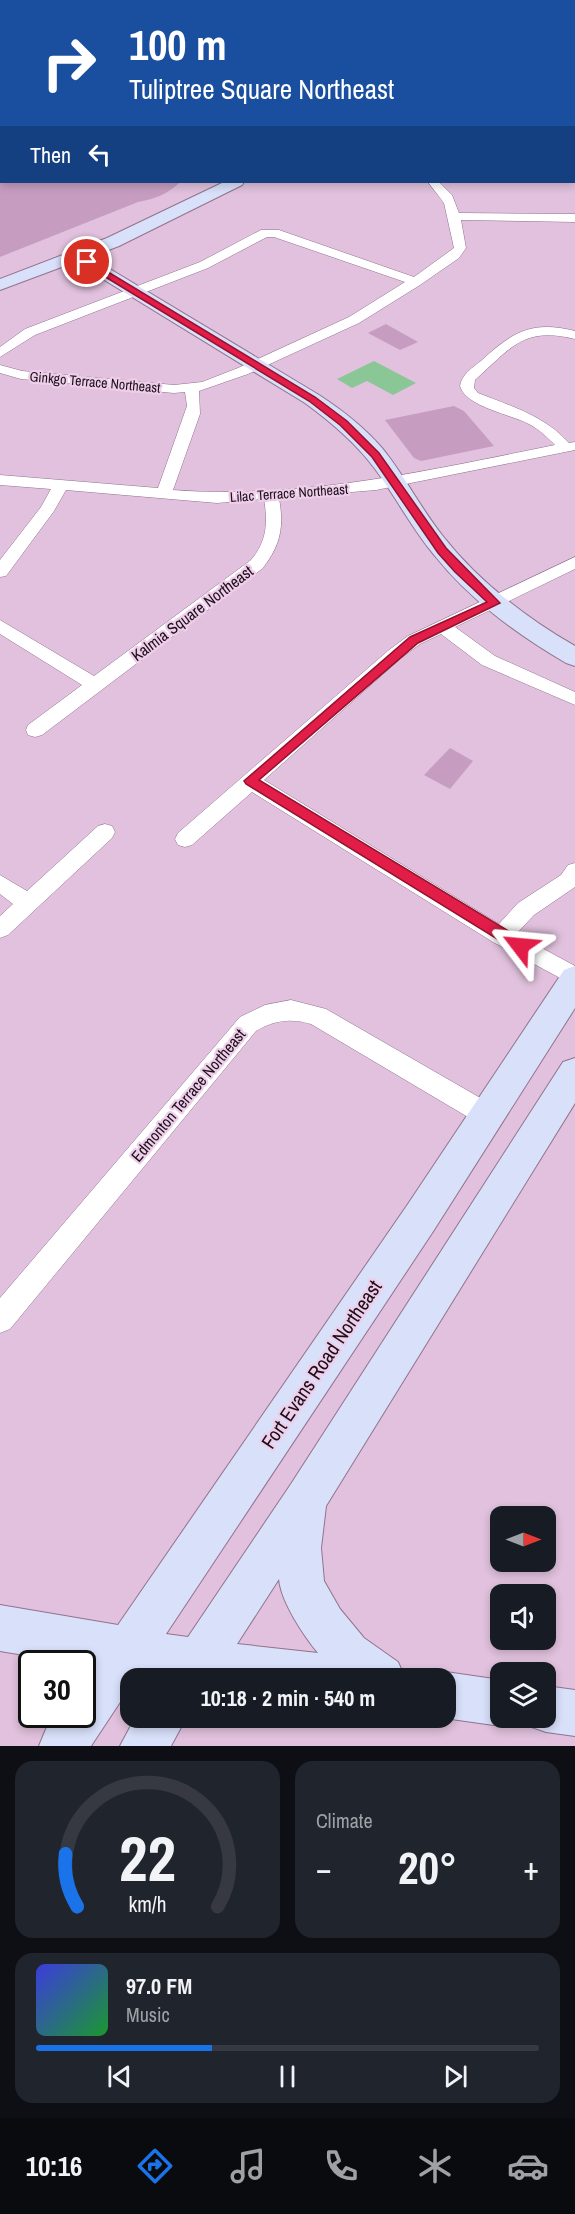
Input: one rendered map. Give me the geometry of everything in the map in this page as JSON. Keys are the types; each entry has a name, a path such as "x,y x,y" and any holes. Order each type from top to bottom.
{"street":[{"path":"172,213 215,183"},
{"path":"0,285 77,256 234,183"},
{"name":"Ginkgo Terrace Northeast","path":"0,369 21,375 174,389 218,382 354,320 447,261 460,248 455,216 446,194 434,183"},
{"path":"455,216 575,218"},
{"path":"0,353 30,332 217,260 262,234 270,232 417,282"},
{"path":"77,256 312,399 344,423 375,455 442,550 459,570 494,603 536,634 575,657"},
{"path":"571,447 533,420 473,396 466,384 469,378 528,331 552,328 575,335"},
{"path":"163,495 193,414 191,388"},
{"name":"Lilac Terrace Northeast","path":"0,480 217,498 334,490 394,482 571,447"},
{"path":"0,572 48,508 60,486"},
{"name":"Kalmia Square Northeast","path":"35,730 257,564 274,540 276,526 271,494"},
{"path":"185,839 395,654 414,640 575,562"},
{"path":"0,626 95,685"},
{"path":"444,627 474,653 575,699"},
{"path":"250,781 501,936 575,978"},
{"path":"0,929 105,832"},
{"path":"501,936 526,909 568,881 575,871"},
{"path":"0,882 28,903"},
{"name":"Fort Evans Road Northeast","path":"63,1746 421,1217 575,978"},
{"name":"Edmonton Terrace Northeast","path":"0,1319 240,1033 248,1024 263,1014 281,1009 300,1010 318,1016 487,1114"},
{"path":"194,1668 306,1499 575,1073"},
{"path":"306,1499 299,1548 302,1586 324,1625 348,1654 368,1668"},
{"path":"0,1628 129,1649 187,1668"},
{"path":"456,1696 490,1701"},
{"path":"556,1710 575,1713"},
{"path":"144,1746 156,1728"}],"shaded area":[{"path":"0,183 179,183 161,195 0,257"},
{"path":"386,324 418,342 400,350 368,333"},
{"path":"374,361 416,383 393,395 367,381 352,388 337,379"},
{"path":"454,406 464,411 494,446 421,461 414,458 385,420"},
{"path":"450,748 473,761 450,789 424,775"}],"route":[{"path":"87,262 312,399 344,423 375,455 442,550 459,570 494,603 414,640 250,781 520,946"}]}
